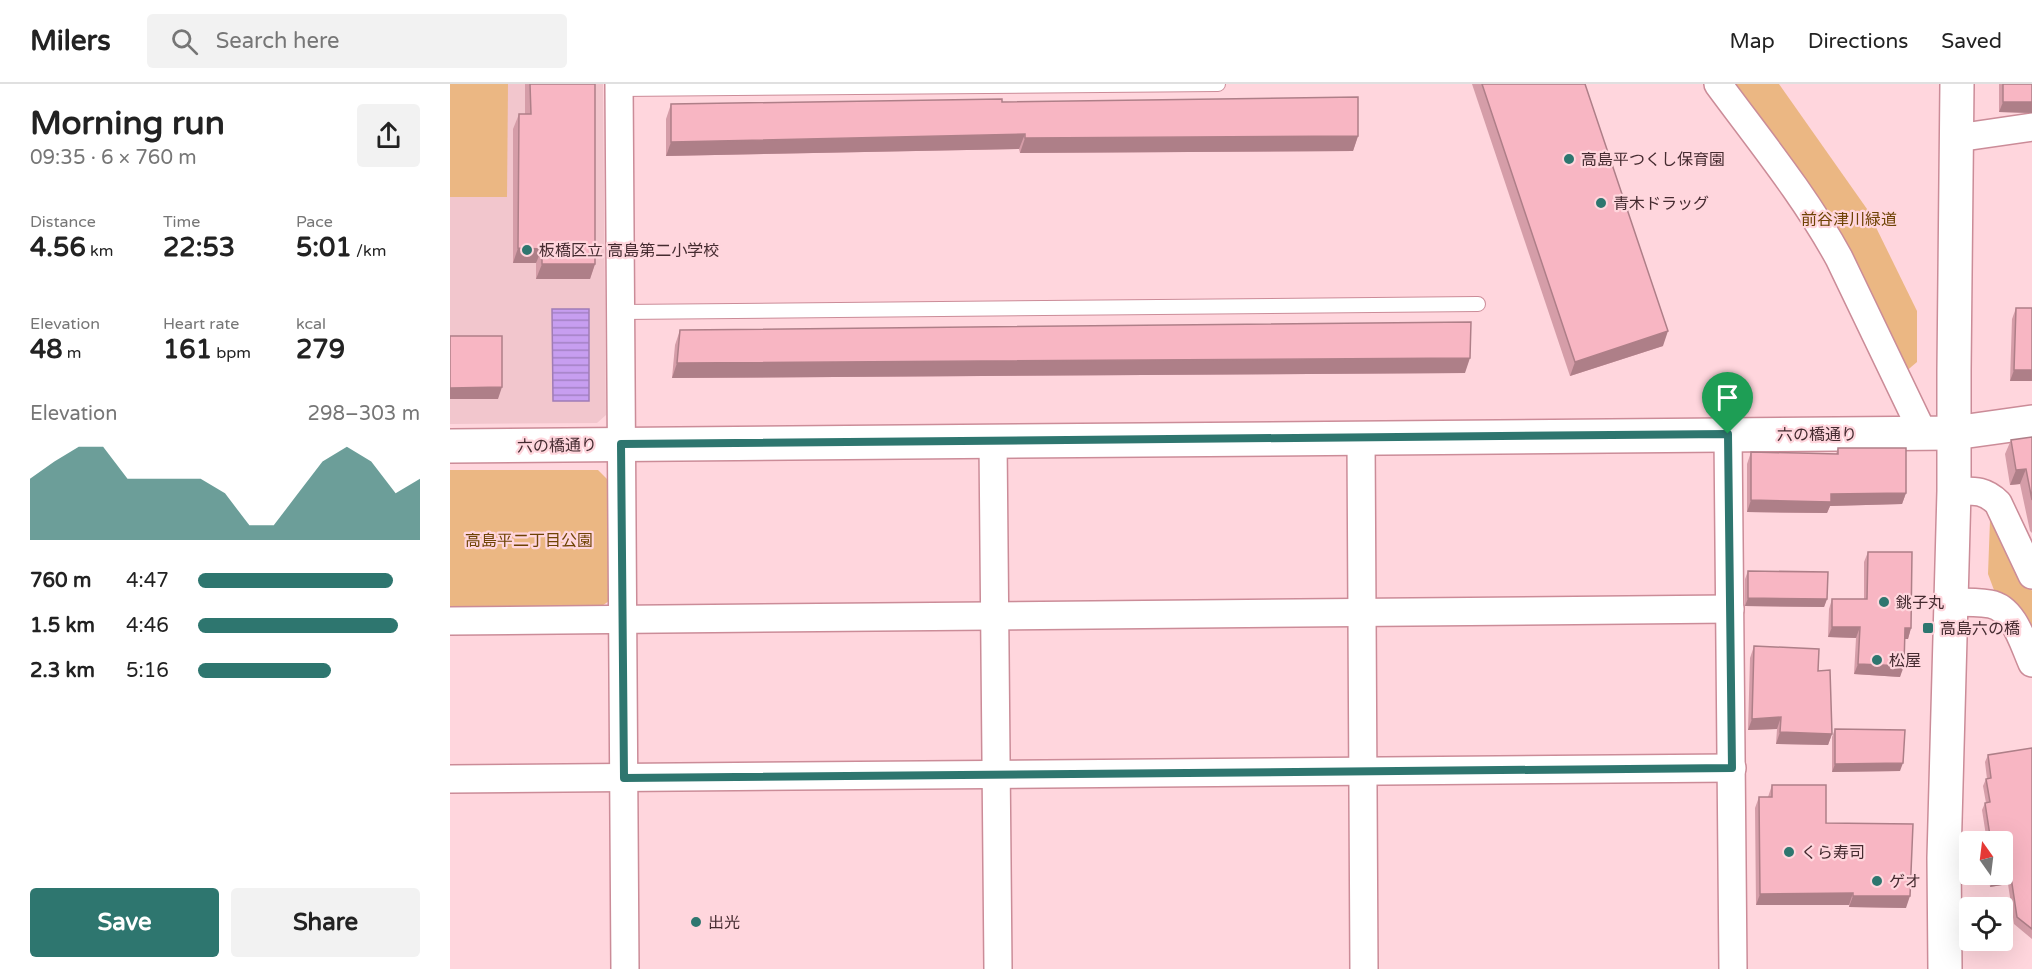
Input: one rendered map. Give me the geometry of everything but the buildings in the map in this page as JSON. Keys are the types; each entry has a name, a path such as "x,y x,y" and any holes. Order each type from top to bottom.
{"street":[{"path":"1718,84 1826,234 1939,433 1954,491 1944,858 1945,969"},
{"path":"1939,433 1957,84"},
{"path":"619,86 625,969"},
{"path":"1956,138 2032,127"},
{"name":"六の橋通り","path":"450,446 1939,433 2032,422"},
{"path":"1728,434 1733,969"},
{"path":"1361,438 1364,969"},
{"path":"993,441 998,969"},
{"path":"1954,491 1979,491 1990,495 1998,503 2032,575"},
{"path":"1952,602 1992,604 2002,608 2010,616 2032,663"},
{"path":"450,621 1730,609"},
{"path":"450,780 1732,768"}],"lane":[{"path":"619,86 1218,84"},
{"path":"621,312 1478,303"}],"shaded area":[{"name":"板橋区立 高島第二小学校","path":"450,84 603,84 606,415 597,423 450,424"},
{"path":"552,309 589,309 589,401 553,401"}],"green space":[{"path":"450,84 508,84 507,197 450,197"},
{"name":"前谷津川緑道","path":"1728,84 1779,84 1867,209 1917,311 1917,362 1904,373"},
{"name":"高島平二丁目公園","path":"450,470 598,470 607,479 609,601 596,610 450,611"},
{"path":"1996,515 2032,591 2032,643 2014,604 2002,593 1994,590 1988,574 1990,520"}],"place":[{"name":"高島平つくし保育園","path":"1569,159"},
{"name":"青木ドラッグ","path":"1601,203"},
{"name":"板橋区立 高島第二小学校","path":"527,250"},
{"name":"銚子丸","path":"1884,602"},
{"name":"高島六の橋","path":"1928,628"},
{"name":"松屋","path":"1877,660"},
{"name":"くら寿司","path":"1789,852"},
{"name":"ゲオ","path":"1877,881"},
{"name":"出光","path":"696,922"}],"route":[{"path":"1728,434 1732,768 624,778 621,444 1728,434"}]}
